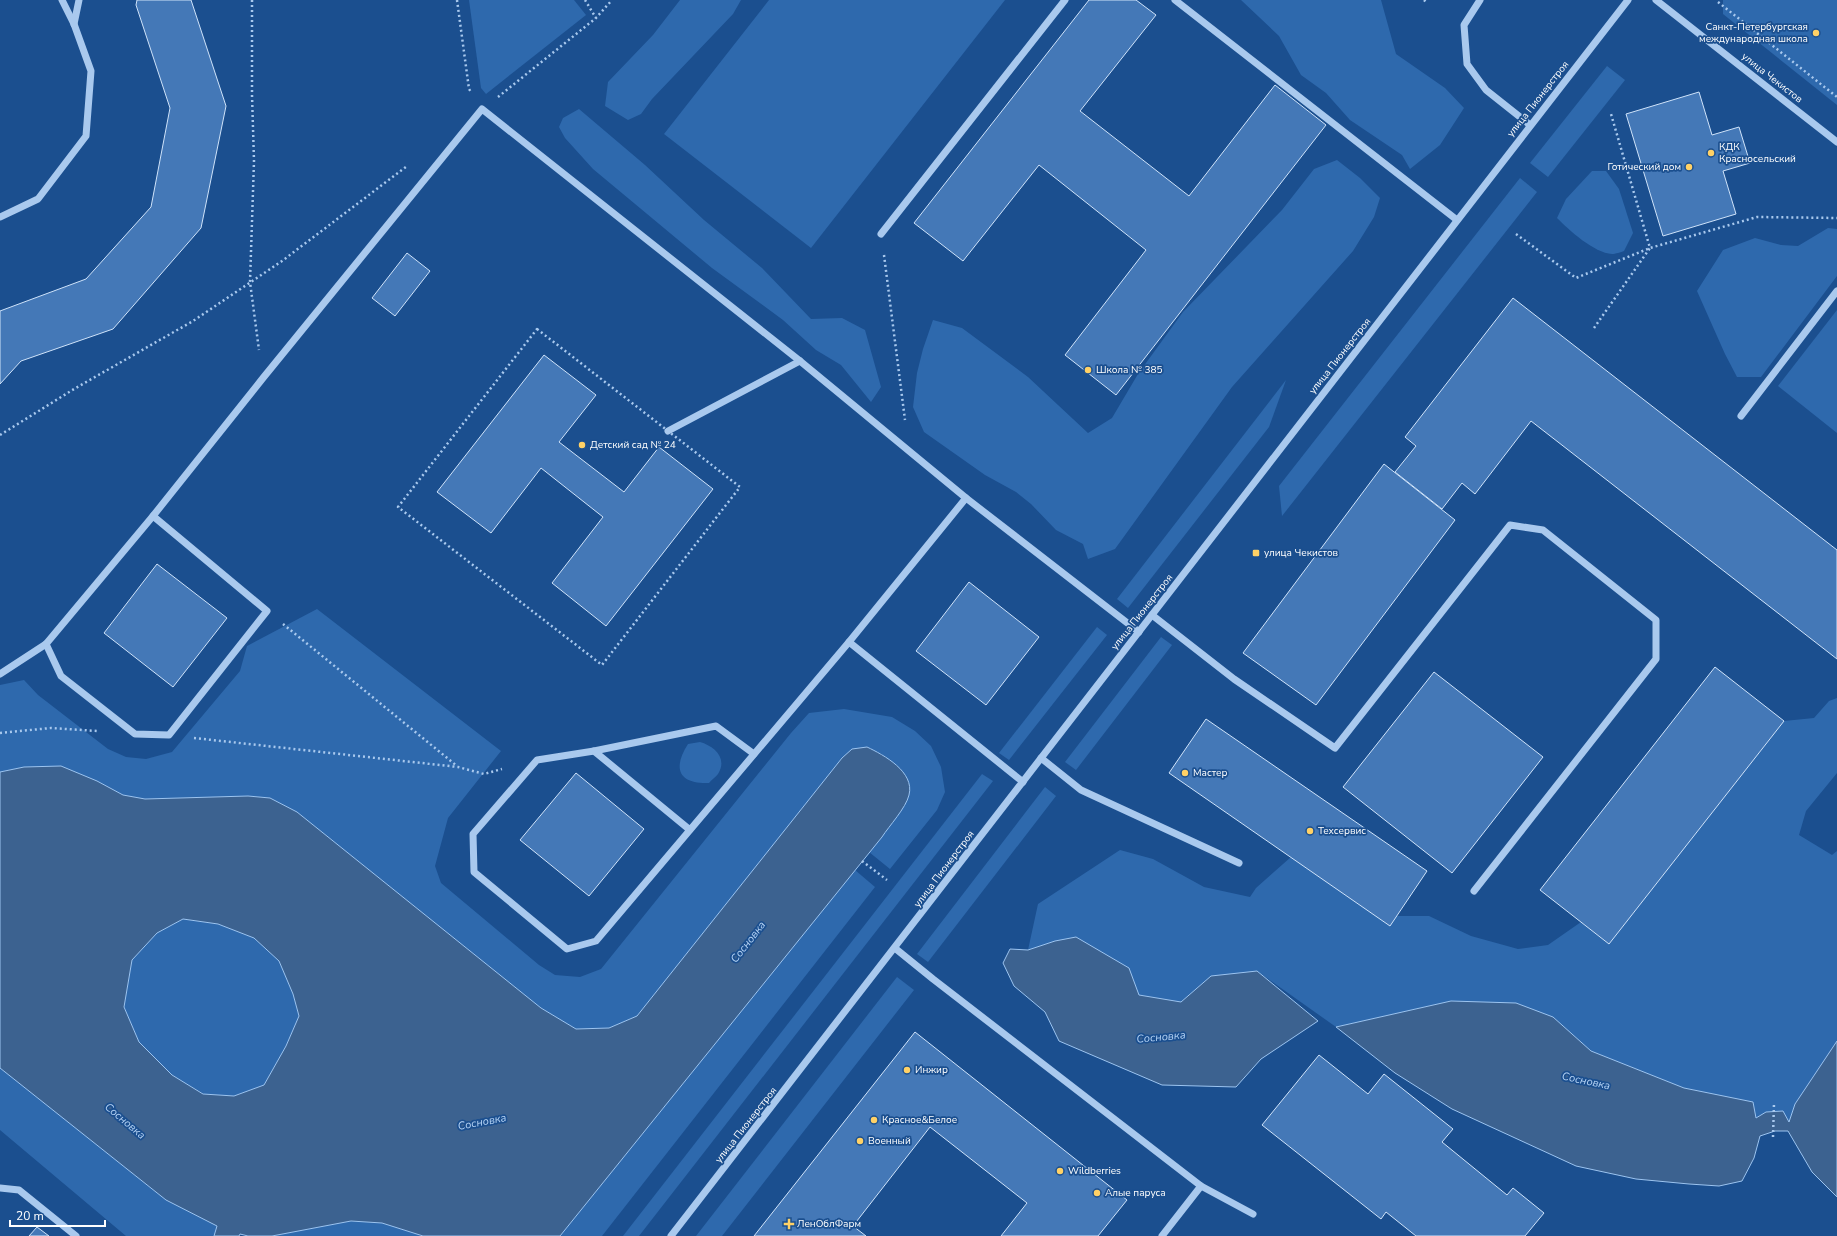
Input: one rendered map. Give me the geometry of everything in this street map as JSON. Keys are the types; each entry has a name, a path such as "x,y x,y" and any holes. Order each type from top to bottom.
{"street":[{"path":"0,217 38,198 86,136 91,71 74,24 62,0"},
{"path":"74,24 79,0"},
{"path":"881,234 1065,0"},
{"path":"1175,0 1457,220"},
{"path":"1480,0 1464,25 1467,64 1486,90 1530,125"},
{"name":"улица Пионерстроя","path":"671,1236 896,949 1022,782 1628,0"},
{"name":"улица Чекистов","path":"1656,0 1837,142"},
{"path":"0,674 46,644 153,516 263,378 482,109 800,362 966,498 1138,632"},
{"path":"1741,416 1837,290"},
{"path":"668,431 800,362"},
{"path":"754,754 716,726 594,751 538,760 473,834 474,872 567,949 596,941 849,642 966,498"},
{"path":"46,644 60,676 135,734 169,735 267,611 153,516"},
{"path":"1152,615 1234,679 1334,748 1510,525 1543,530 1656,620 1656,658 1474,891"},
{"path":"849,642 1022,782"},
{"path":"594,751 690,830"},
{"path":"1041,758 1081,790 1239,863"},
{"path":"896,949 933,980 1201,1186 1253,1214"},
{"path":"1162,1236 1201,1186"},
{"path":"0,1188 19,1190 76,1236"}],"path":[{"path":"252,0 254,160 250,282 263,378"},
{"path":"457,0 468,89 482,109"},
{"path":"585,0 596,18"},
{"path":"1718,2 1837,97"},
{"path":"1611,114 1650,248"},
{"path":"1516,234 1576,278 1650,248 1758,217 1837,218"},
{"path":"881,234 908,451"},
{"path":"1594,328 1650,248"},
{"path":"0,435 74,389 194,321 250,282"},
{"path":"537,328 668,431 740,487 602,665 398,507 537,328"},
{"path":"267,611 458,767"},
{"path":"0,733 51,728 135,734"},
{"path":"169,735 458,767 484,774 538,760"},
{"path":"862,861 887,880"},
{"path":"1773,1137 1774,1103"}],"shaded area":[{"path":"469,0 574,0 586,15 486,94 481,88"},
{"path":"680,0 741,0 733,14 652,99 641,114 628,120 605,106 608,82 653,35"},
{"path":"769,0 1005,0 811,248 664,134"},
{"path":"1241,0 1381,0 1396,54 1445,88 1464,108 1440,145 1410,169 1402,155 1350,120 1326,93 1301,75 1279,36"},
{"path":"1723,0 1837,0 1837,105 1723,14"},
{"path":"1607,66 1625,80 1548,177 1530,163"},
{"path":"579,109 645,165 704,220 762,268 811,319 842,318 865,330 881,387 871,402 841,365 816,350 783,320 712,268 593,169 565,138 559,127 563,118"},
{"path":"1337,160 1360,178 1380,198 1374,217 1353,251 1232,387 1115,549 1088,559 1083,544 1056,530 1031,504 1016,492 985,475 924,432 913,407 917,373 933,320 962,328 1028,377 1088,433 1112,418 1138,374 1183,312 1282,210 1314,169"},
{"path":"1592,171 1606,171 1619,189 1633,233 1624,251 1612,254 1598,250 1582,240 1557,218 1566,199"},
{"path":"1520,178 1537,192 1282,516 1279,486"},
{"path":"1828,228 1837,229 1837,276 1761,377 1737,377 1697,291 1723,250 1755,238 1781,245 1798,246"},
{"path":"1837,310 1837,433 1778,386"},
{"path":"1286,380 1269,427 1128,608 1117,599"},
{"path":"317,609 501,751 448,818 435,866 441,883 539,965 555,975 580,977 601,969 791,733 809,713 844,709 892,717 915,731 931,746 941,767 945,792 937,810 890,869 869,852 904,805 909,795 900,769 880,753 842,758 637,1016 609,1028 576,1029 541,1008 297,812 270,798 248,796 145,799 123,795 97,781 24,767 0,772 0,685 24,680 38,695 108,749 126,757 146,759 172,752 240,671 247,646"},
{"path":"1097,627 1107,635 1009,760 999,753"},
{"path":"1161,637 1172,645 1076,770 1065,762"},
{"path":"1837,698 1837,773 1806,811 1799,835 1832,855 1837,851 1837,1041 1795,1104 1790,1123 1766,1112 1756,1118 1753,1102 1684,1088 1591,1051 1553,1017 1451,1001 1336,1027 1257,971 1205,981 1181,1002 1139,995 1028,950 1038,904 1120,850 1153,859 1204,887 1250,897 1256,888 1291,857 1397,916 1429,916 1471,936 1518,949 1548,945 1581,922 1609,944 1784,721 1814,718 1829,701"},
{"path":"700,742 710,746 720,758 721,768 717,775 709,783 691,781 685,778 681,773 680,761 688,744"},
{"path":"982,774 993,781 639,1236 623,1236"},
{"path":"1045,787 1056,796 928,962 917,954"},
{"path":"855,870 875,887 602,1236 560,1236"},
{"path":"183,919 218,924 254,938 279,961 293,994 299,1016 286,1046 264,1085 234,1096 204,1094 172,1075 139,1042 124,1007 132,960 157,933"},
{"path":"897,977 914,990 722,1236 696,1236"},
{"path":"0,1068 166,1200 218,1226 214,1236 126,1236 0,1130"},
{"path":"351,1221 382,1223 423,1236 272,1236"}],"water":[{"name":"Сосновка","path":"867,747 897,765 903,772 910,787 909,795 904,806 882,837 560,1236 423,1236 382,1223 351,1221 272,1236 248,1236 240,1234 239,1236 214,1236 217,1226 166,1200 0,1068 0,772 24,767 61,766 97,781 123,795 145,799 248,796 270,798 297,812 541,1008 576,1029 609,1028 637,1016 842,758 852,749","holes":["183,919 218,924 254,938 279,961 293,994 299,1016 286,1046 264,1085 234,1096 203,1094 172,1075 139,1042 124,1007 132,960 157,933"]},
{"name":"Сосновка","path":"1076,937 1129,968 1139,995 1181,1002 1211,976 1257,971 1318,1021 1261,1059 1236,1087 1162,1085 1059,1041 1045,1012 1014,986 1003,963 1010,949 1028,950 1055,941"},
{"name":"Сосновка","path":"1451,1001 1516,1003 1553,1017 1591,1051 1684,1088 1753,1102 1756,1118 1766,1112 1783,1111 1789,1122 1795,1104 1837,1041 1837,1197 1812,1172 1788,1131 1775,1131 1760,1136 1754,1158 1742,1181 1719,1186 1636,1179 1576,1166 1452,1109 1395,1073 1336,1027"}],"building":[{"path":"137,0 191,0 226,106 201,228 113,329 21,361 0,384 0,311 86,279 151,207 170,108 136,5"},
{"path":"1089,0 1136,0 1156,15 1080,111 1189,196 1275,85 1326,125 1116,395 1065,355 1146,250 1039,165 963,261 914,223"},
{"name":"Готический дом","path":"1699,92 1712,135 1739,127 1750,163 1723,171 1736,214 1663,236 1626,114"},
{"path":"407,253 430,271 395,316 372,298"},
{"path":"1513,298 1837,550 1837,659 1531,421 1475,494 1462,483 1442,509 1395,472 1416,446 1405,437"},
{"path":"544,355 596,395 559,442 624,492 659,447 713,489 606,626 552,583 603,517 541,468 491,533 437,492"},
{"path":"1384,464 1455,520 1316,705 1243,653"},
{"path":"157,564 227,618 173,687 104,633"},
{"path":"969,582 1039,637 986,705 916,651"},
{"path":"1715,667 1784,721 1609,944 1540,890"},
{"path":"1434,672 1543,757 1452,873 1343,787"},
{"name":"Техсервис","path":"1206,719 1427,871 1390,926 1169,773"},
{"path":"576,773 644,829 589,896 520,840"},
{"path":"915,1032 1127,1200 1098,1236 1001,1236 1027,1203 930,1127 853,1226 866,1236 754,1236"},
{"path":"1319,1055 1368,1094 1384,1074 1453,1129 1442,1142 1507,1195 1513,1188 1544,1213 1525,1236 1416,1236 1386,1212 1381,1219 1262,1125"},
{"path":"37,1227 49,1236 29,1236"}],"place":[{"name":"Санкт-Петербургская международная школа","path":"1816,33"},
{"name":"КДК Красносельский","path":"1711,153"},
{"name":"Готический дом","path":"1689,167"},
{"name":"Школа № 385","path":"1088,370"},
{"name":"Детский сад № 24","path":"582,445"},
{"name":"улица Чекистов","path":"1256,553"},
{"name":"Мастер","path":"1185,773"},
{"name":"Техсервис","path":"1310,831"},
{"name":"Инжир","path":"907,1070"},
{"name":"Красное&Белое","path":"874,1120"},
{"name":"Военный","path":"860,1141"},
{"name":"Wildberries","path":"1060,1171"},
{"name":"Алые паруса","path":"1097,1193"},
{"name":"ЛенОблФарм","path":"789,1224"}]}
